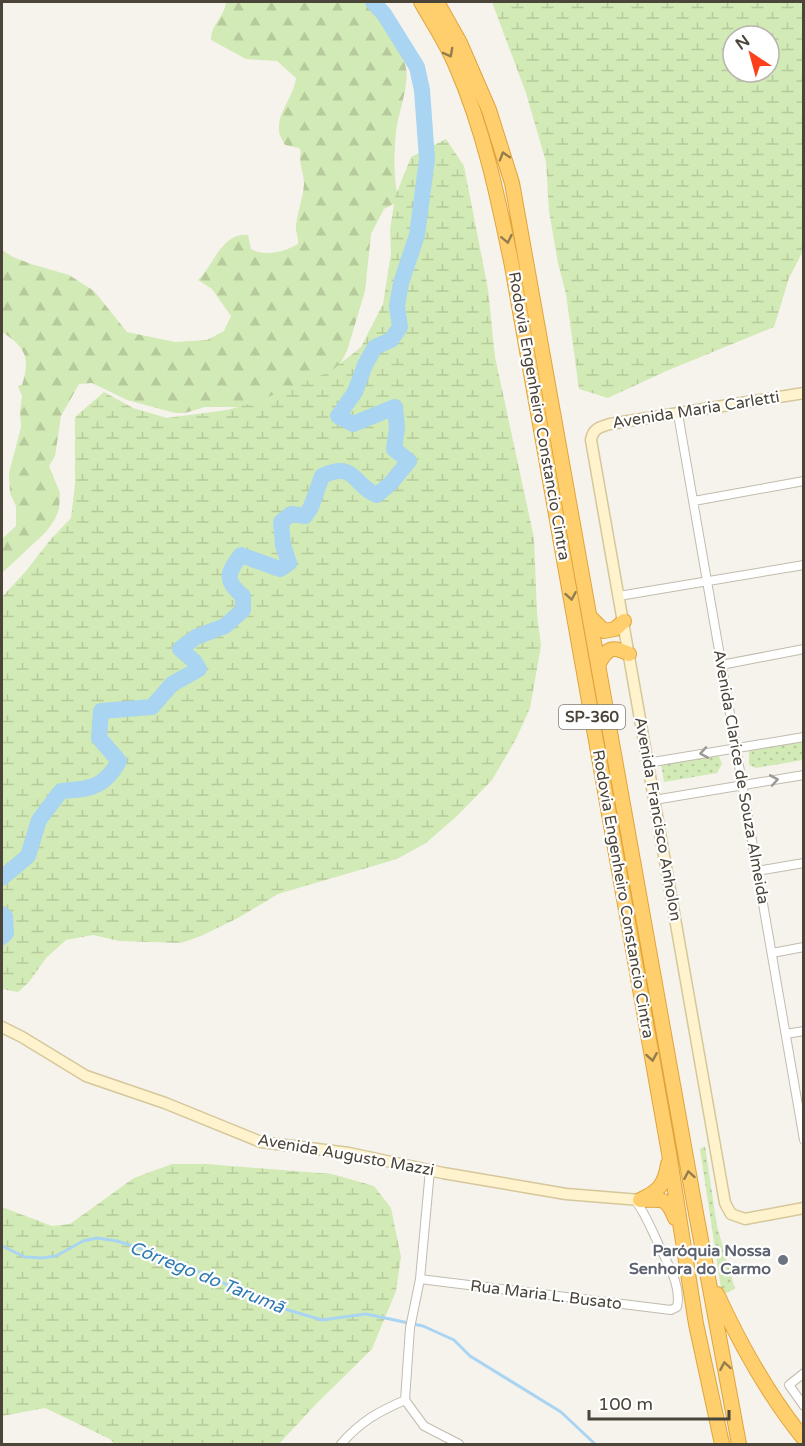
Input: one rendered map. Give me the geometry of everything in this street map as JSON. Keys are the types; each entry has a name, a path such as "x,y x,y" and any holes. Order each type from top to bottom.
{"highway":[{"name":"Rodovia Engenheiro Constancio Cintra","path":"421,2 456,65 476,118 498,200 512,266 669,1153 696,1324 723,1444"},
{"name":"Rodovia Engenheiro Constancio Cintra","path":"438,2 460,43 489,110 512,183 694,1208 739,1444"},
{"path":"590,616 604,632 615,629 624,621"},
{"path":"598,665 612,649 629,654"},
{"path":"638,1200 657,1192 664,1179 669,1153"},
{"path":"638,1200 664,1200 669,1204 677,1222 684,1251"},
{"path":"708,1275 738,1338 779,1409 804,1439"}],"street":[{"name":"Avenida Maria Carletti","path":"592,435 597,428 610,424 804,393"},
{"name":"Avenida Clarice de Souza Almeida","path":"678,414 804,1140"},
{"name":"Avenida Francisco Anholon","path":"592,435 592,450 725,1203 731,1214 745,1219 804,1208"},
{"path":"694,501 804,481"},
{"path":"619,596 804,565"},
{"path":"721,665 804,649"},
{"path":"647,763 804,737"},
{"path":"654,800 804,775"},
{"path":"757,871 804,863"},
{"path":"772,953 804,947"},
{"name":"Avenida Augusto Mazzi","path":"2,1028 22,1037 86,1076 165,1103 261,1142 349,1153 567,1194 638,1200"},
{"path":"786,1034 804,1031"},
{"path":"430,1170 420,1279 411,1318 405,1400 424,1426 459,1444"},
{"name":"Rua Maria L. Busato","path":"420,1279 671,1310 677,1307 678,1299 672,1273 638,1200"},
{"path":"804,1373 789,1384 804,1406"},
{"path":"341,1444 356,1427 376,1413 405,1400"}],"green space":[{"path":"226,2 367,2 394,39 405,64 404,98 397,124 395,149 395,175 399,201 384,209 371,234 365,291 347,351 336,372 257,404 241,407 205,407 185,413 175,413 127,400 92,383 79,384 61,416 55,456 49,466 60,493 59,509 55,519 46,532 2,573 2,539 16,526 16,506 10,493 9,473 21,427 22,396 18,386 22,385 26,360 21,348 2,332 2,250 31,264 69,275 94,291 127,332 175,342 207,340 224,331 231,316 212,289 198,280 219,251 231,239 239,235 248,235 251,249 262,253 281,251 298,244 296,225 304,184 300,160 301,151 299,148 285,145 279,131 279,124 296,78 277,61 246,59 211,40 213,29"},
{"path":"492,2 803,2 803,251 789,278 774,327 664,372 608,398 579,389 566,294 549,211 546,162 526,93"},
{"path":"446,139 464,166 488,289 495,357 534,538 537,614 541,646 530,708 516,739 492,780 457,816 426,843 397,859 278,894 238,918 181,943 119,941 93,935 66,940 46,958 29,982 18,992 2,989 2,597 71,518 75,485 75,417 104,392 133,408 167,418 227,410 256,402 331,371 361,347 383,304 391,253 390,230 395,197 411,157"},
{"path":"803,739 803,760 756,768 749,765 749,747"},
{"path":"718,754 722,764 717,773 664,782 661,764"},
{"path":"705,1146 717,1226 735,1289 722,1295 700,1149"},
{"path":"172,1164 206,1164 332,1174 374,1186 391,1208 401,1257 396,1291 372,1349 279,1444 115,1444 110,1439 45,1408 2,1416 2,1207 52,1226 70,1224 134,1178"}],"waterway":[{"path":"2,878 28,856 39,820 61,791 88,788 102,782 119,761 99,738 101,711 152,707 172,684 199,669 194,661 180,649 196,637 225,626 243,610 243,596 230,581 230,572 241,555 280,569 289,563 283,545 281,522 291,514 305,516 311,507 322,476 333,472 348,473 377,495 391,483 409,461 394,449 397,428 395,407 353,424 338,416 355,392 365,365 375,347 391,340 400,327 397,306 401,283 417,235 427,159 422,90 417,67 384,14 373,2"},
{"path":"2,914 5,917 6,933 2,937"},
{"name":"Córrego do Tarumã","path":"2,1246 25,1257 42,1258 56,1256 83,1241 97,1238 117,1241 167,1257 271,1305 322,1320 366,1314 423,1326 454,1340 470,1356 561,1412 595,1444"}],"place":[{"name":"Paróquia Nossa Senhora do Carmo","path":"783,1260"}]}
